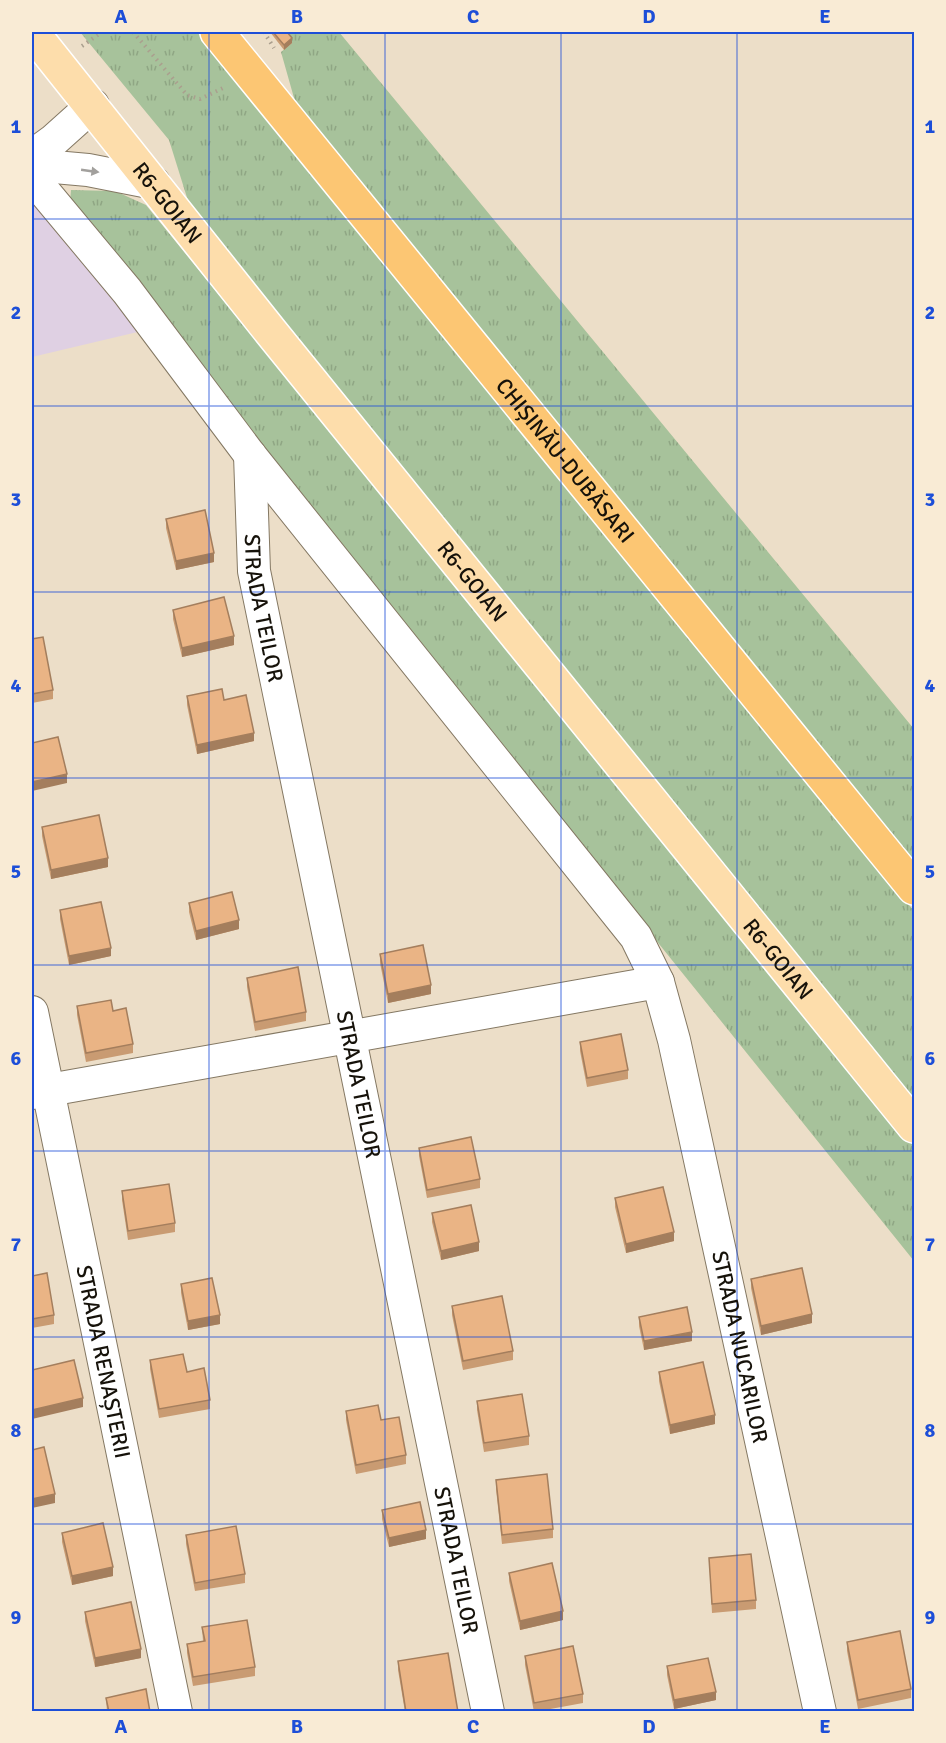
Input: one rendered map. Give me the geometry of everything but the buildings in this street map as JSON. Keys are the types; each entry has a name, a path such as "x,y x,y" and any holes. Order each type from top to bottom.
{"highway":[{"name":"CHIȘINĂU-DUBĂSARI","path":"217,32 915,888"}],"main road":[{"name":"R6-GOIAN","path":"32,32 93,105 279,341 915,1126"}],"street":[{"path":"32,156 54,140 93,105"},
{"path":"32,165 88,170 154,183"},
{"name":"STRADA NUCARILOR","path":"32,177 127,291 250,455 596,884 636,937 658,982 674,1040 820,1712"},
{"name":"STRADA TEILOR","path":"250,455 254,571 488,1712"},
{"path":"40,1092 658,982"},
{"name":"STRADA RENAȘTERII","path":"32,1012 40,1092 176,1712"}],"path":[{"path":"81,46 102,32"},
{"path":"133,32 187,95 200,99 224,88"},
{"path":"264,32 274,48"}],"shaded area":[{"path":"38,201 146,330 32,357 32,202"}],"green space":[{"path":"80,32 197,32 914,911 914,1109 189,204 169,140"},
{"path":"283,32 339,32 914,729 914,865 296,105 281,52 292,43"},
{"path":"71,190 115,191 146,205 526,673 914,1145 914,1261 314,515 70,202"}]}
